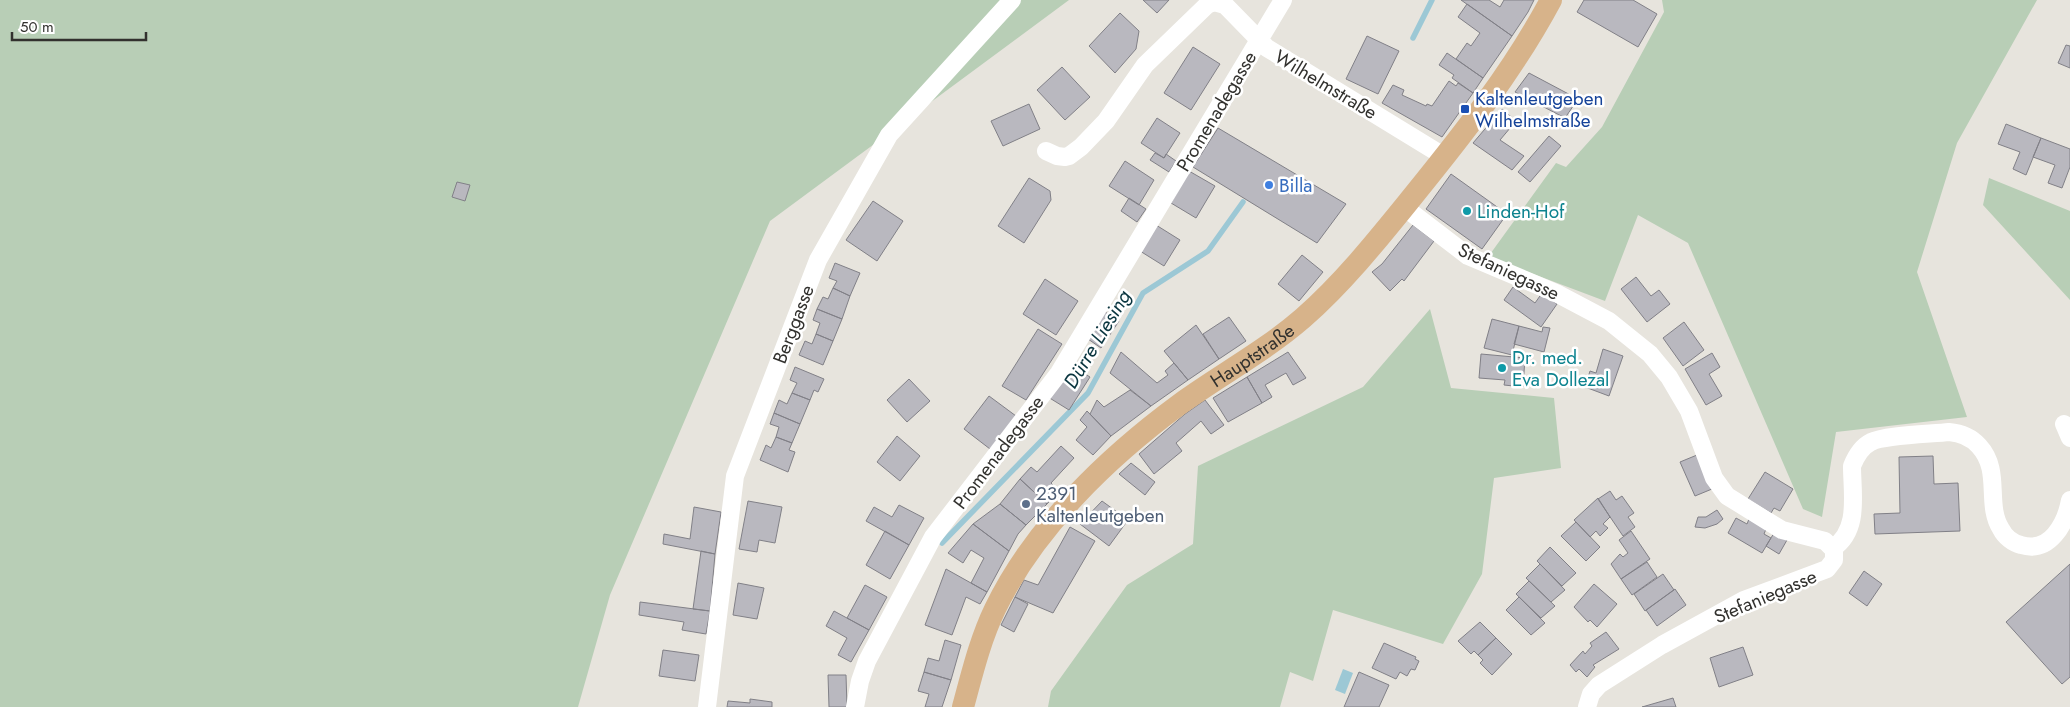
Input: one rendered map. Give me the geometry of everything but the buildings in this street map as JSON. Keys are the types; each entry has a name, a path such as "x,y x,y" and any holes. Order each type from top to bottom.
{"main road":[{"name":"Hauptstraße","path":"963,707 983,636 996,608 1012,578 1052,524 1119,453 1152,425 1301,320 1339,282 1404,207 1506,76 1551,0"}],"street":[{"name":"Berggasse","path":"707,707 736,476 818,260 889,135 1012,0"},
{"name":"Promenadegasse","path":"855,707 860,681 867,661 933,537 1059,373 1283,0"},
{"name":"Wilhelmstraße","path":"1046,151 1065,157 1082,147 1106,121 1145,65 1207,4 1214,2 1225,5 1267,48 1445,156"},
{"name":"Stefaniegasse","path":"1404,207 1468,256 1556,293 1609,321 1650,354 1669,377 1689,412 1714,478 1727,496 1782,530 1825,541 1833,548 1834,560 1829,568 1744,600 1662,645 1598,685 1587,707"},
{"path":"1833,548 1842,540 1851,524 1852,466 1854,460 1866,445 1877,440 1949,432 1958,433 1972,439 1983,450 1990,464 1995,514 1999,526 2010,540 2021,546 2034,547 2048,541 2061,527 2070,500"}],"green space":[{"path":"0,0 1069,0 770,221 610,595 578,707 0,707"},
{"path":"1662,0 2037,0 1957,143 1917,272 1967,417 1836,432 1822,517 1803,509 1688,243 1638,215 1605,301 1488,257 1556,163 1566,167 1602,127 1664,12"},
{"path":"1989,178 2070,211 2070,300 1983,205"},
{"path":"1430,309 1451,388 1554,398 1561,468 1494,478 1482,574 1443,644 1333,610 1313,681 1290,672 1280,707 1048,707 1051,691 1127,585 1193,544 1198,466 1363,387"}],"water":[{"path":"1343,669 1353,673 1345,694 1335,690"}],"waterway":[{"name":"Dürre Liesing","path":"1413,38 1432,0"},
{"name":"Dürre Liesing","path":"942,543 1088,393 1143,293 1208,251 1243,202"}],"place":[{"name":"Kaltenleutgeben Wilhelmstraße","path":"1465,109"},
{"name":"Billa","path":"1269,185"},
{"name":"Linden-Hof","path":"1467,211"},
{"name":"Dr. med. Eva Dollezal","path":"1502,368"},
{"name":"2391 Kaltenleutgeben","path":"1026,504"}]}
